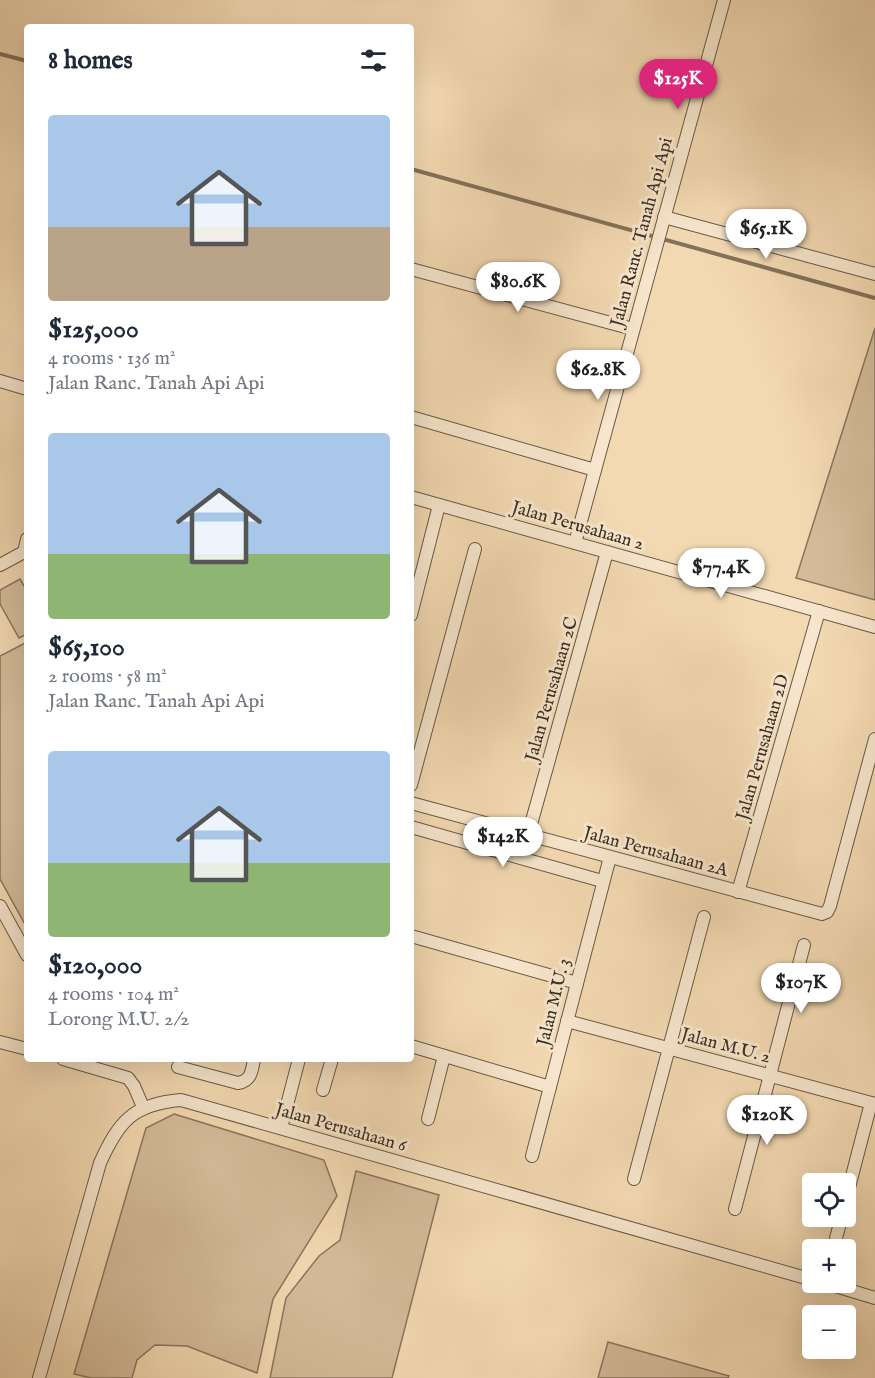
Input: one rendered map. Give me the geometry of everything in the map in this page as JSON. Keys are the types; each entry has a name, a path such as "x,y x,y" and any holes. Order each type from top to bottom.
{"street":[{"name":"Jalan Ranc. Tanah Api Api","path":"575,543 724,0"},
{"path":"662,223 875,274"},
{"path":"414,270 633,329"},
{"path":"0,381 24,388"},
{"path":"414,418 595,470"},
{"name":"Jalan Perusahaan 2","path":"414,498 875,627"},
{"path":"414,603 439,505"},
{"path":"414,774 475,549"},
{"path":"0,565 24,552"},
{"name":"Jalan Perusahaan 2C","path":"528,835 607,552"},
{"name":"Jalan Perusahaan 2D","path":"738,892 819,611"},
{"path":"872,767 875,740"},
{"name":"Jalan Perusahaan 2A","path":"414,804 822,914 827,912 830,906 872,767"},
{"path":"414,827 603,882"},
{"name":"Jalan M.U. 3","path":"532,1156 610,857"},
{"path":"0,906 24,950"},
{"path":"634,1179 704,918"},
{"path":"414,937 577,983"},
{"path":"735,1209 804,945"},
{"name":"Jalan M.U. 2","path":"567,1021 873,1103"},
{"path":"0,1042 24,1048"},
{"path":"414,1047 550,1087"},
{"path":"428,1119 444,1056"},
{"path":"39,1378 100,1163 111,1139 129,1118 143,1107 128,1078 73,1062"},
{"path":"178,1067 238,1083 245,1082 250,1077 253,1062"},
{"path":"281,1128 298,1062"},
{"path":"324,1090 331,1062"},
{"name":"Jalan Perusahaan 6","path":"143,1107 164,1101 181,1100 802,1277"},
{"path":"853,1173 873,1103"},
{"path":"836,1238 839,1227"},
{"path":"856,1292 875,1298"}],"shaded area":[{"path":"875,328 875,600 796,578"},
{"path":"20,579 24,586 24,636 19,638 0,604 0,590"},
{"path":"24,644 24,923 0,879 0,656"},
{"path":"174,1114 324,1160 337,1196 273,1299 257,1373 187,1346 155,1345 137,1360 132,1378 91,1378 74,1374 146,1128"},
{"path":"356,1171 439,1195 392,1378 270,1378 286,1298 319,1256 340,1240"},
{"path":"608,1342 729,1376 728,1378 598,1378"}],"waterway":[{"path":"0,54 24,60"},
{"path":"414,170 875,298"}]}
